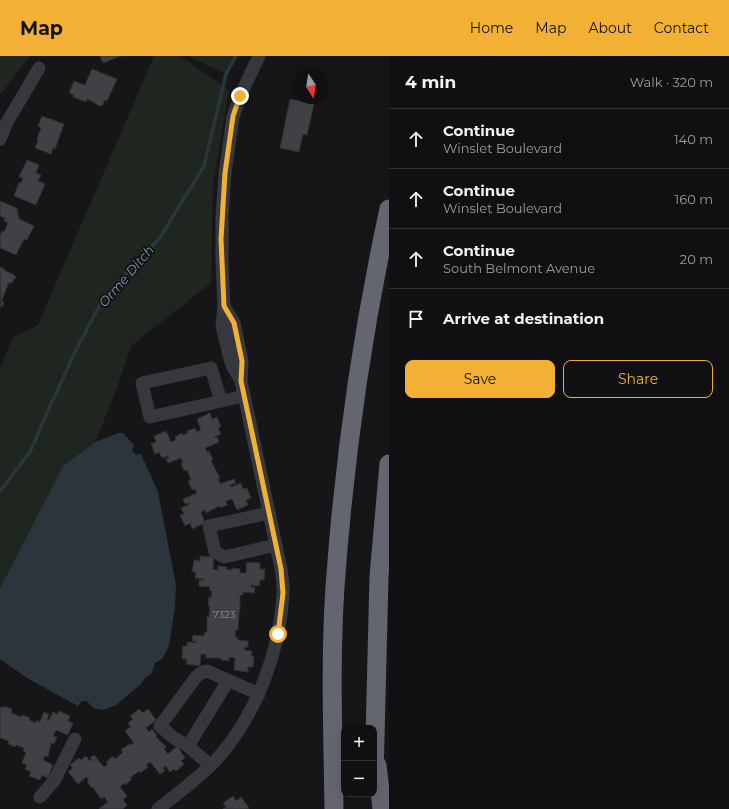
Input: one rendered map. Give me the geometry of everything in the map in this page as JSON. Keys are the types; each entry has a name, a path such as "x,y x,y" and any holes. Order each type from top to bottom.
{"highway":[{"path":"334,809 332,737 333,650 335,588 343,498 349,444 372,289 389,208"},
{"path":"375,725 379,576 389,464"},
{"path":"377,760 382,809"},
{"path":"373,809 374,797"}],"street":[{"path":"158,809 190,785 229,745 259,694 278,634 283,593 281,569 241,381 241,353 234,323 224,306 222,262 222,217 225,173 236,106 260,56"},
{"path":"0,138 6,124 39,68"},
{"path":"221,401 211,368 142,383 150,418 244,396"},
{"path":"269,513 209,526 215,552 224,557 276,545"},
{"path":"210,765 188,746 174,738 160,726 196,677 207,671 259,694"},
{"path":"188,746 228,680"},
{"path":"40,797 54,782 75,739"}],"shaded area":[{"path":"0,56 30,56 0,95"},
{"path":"154,56 180,56 229,90 213,186 211,283 131,346 114,396 95,442 63,466 0,588 0,368 13,337 38,325"},
{"path":"189,56 234,56 226,74"},
{"path":"119,433 123,433 134,445 132,451 136,455 141,454 158,492 176,585 175,607 169,646 162,659 155,663 152,673 145,678 141,684 116,705 103,710 93,708 87,701 82,701 78,706 27,678 0,659 0,588 63,466 95,442"}],"building":[{"path":"100,56 121,56 103,63"},
{"path":"92,69 117,79 107,101 104,100 103,105 99,106 87,99 86,102 73,97 74,95 69,93 74,81 85,85"},
{"path":"290,99 293,100 293,104 314,104 307,135 303,134 299,152 280,148"},
{"path":"42,116 64,124 55,149 53,148 51,154 35,148 41,128 38,126"},
{"path":"27,160 39,165 36,173 41,175 38,181 45,184 36,205 14,196 19,182 21,183 23,178 19,177"},
{"path":"0,201 17,208 19,219 34,226 27,240 24,239 16,255 0,248 0,235 2,231 4,232 8,223 4,221 5,218 0,216"},
{"path":"0,267 16,277 11,284 9,282 2,300 4,303 1,308"},
{"path":"210,413 212,419 217,417 221,427 218,428 221,434 214,437 217,437 219,442 205,448 207,452 209,451 213,460 211,461 220,478 218,479 220,484 234,479 236,483 230,485 231,487 241,483 243,489 247,488 251,498 246,500 248,505 237,510 232,499 226,501 227,505 220,508 219,506 206,513 205,510 201,512 205,523 192,529 190,523 185,526 180,515 184,514 181,508 190,504 185,504 183,499 197,493 195,489 192,490 188,481 191,480 187,470 184,471 181,458 168,463 166,459 169,458 168,456 162,458 159,452 155,454 151,444 156,442 154,436 166,431 171,442 176,440 175,437 182,433 183,435 188,433 187,431 195,428 197,432 201,430 197,419"},
{"path":"200,556 214,557 213,569 218,570 218,566 227,567 226,569 232,570 232,568 240,569 240,573 246,573 247,562 260,563 260,569 265,569 264,580 260,580 259,586 251,585 251,587 255,587 254,593 243,592 243,595 240,595 238,630 236,630 235,637 238,637 237,640 248,641 248,647 245,647 244,650 252,651 251,656 254,656 253,667 248,667 248,672 234,670 235,658 229,657 229,661 221,660 221,658 206,658 206,655 201,654 200,666 186,664 187,659 182,659 183,646 187,646 187,642 196,643 196,641 192,641 193,635 204,636 205,632 207,632 207,617 209,617 210,606 208,606 209,597 211,598 212,591 209,590 210,587 199,586 199,580 204,579 195,578 196,572 192,572 194,560 200,561"},
{"path":"4,706 12,709 11,713 21,717 22,715 30,718 29,720 36,723 37,720 40,722 44,712 49,714 47,720 49,720 53,712 57,714 59,711 70,716 68,721 73,723 68,735 56,730 53,736 57,737 54,744 51,743 48,757 45,756 43,760 53,765 48,778 42,775 40,780 29,776 31,772 25,769 27,765 22,763 26,752 23,751 24,748 16,745 15,747 8,744 9,741 0,738 0,707 3,708"},
{"path":"139,709 143,713 148,709 156,720 146,728 149,732 152,729 157,736 156,737 166,747 164,749 168,754 177,746 185,758 181,761 184,764 176,771 174,769 170,772 166,766 163,768 165,771 160,774 150,762 146,765 148,767 140,773 139,771 130,778 132,779 125,785 124,783 120,787 127,796 123,800 127,805 123,809 99,809 108,802 104,797 101,799 93,787 92,788 87,782 89,780 86,777 78,784 68,772 73,768 70,765 79,758 81,760 86,756 90,761 92,760 90,758 94,755 104,767 108,764 106,762 113,756 115,759 123,752 121,750 129,744 134,743 125,731 130,727 132,728 128,723 133,719 130,716"},
{"path":"233,796 236,801 241,797 249,808 223,809 226,807 223,803"}],"waterway":[{"name":"Orme Ditch","path":"0,491 30,452 76,350 103,299 159,239 204,166 226,74 236,56"}],"route":[{"path":"240,96 233,116 225,173 221,239 224,306 234,323 242,361 241,381 281,569 283,593 278,634"}]}
